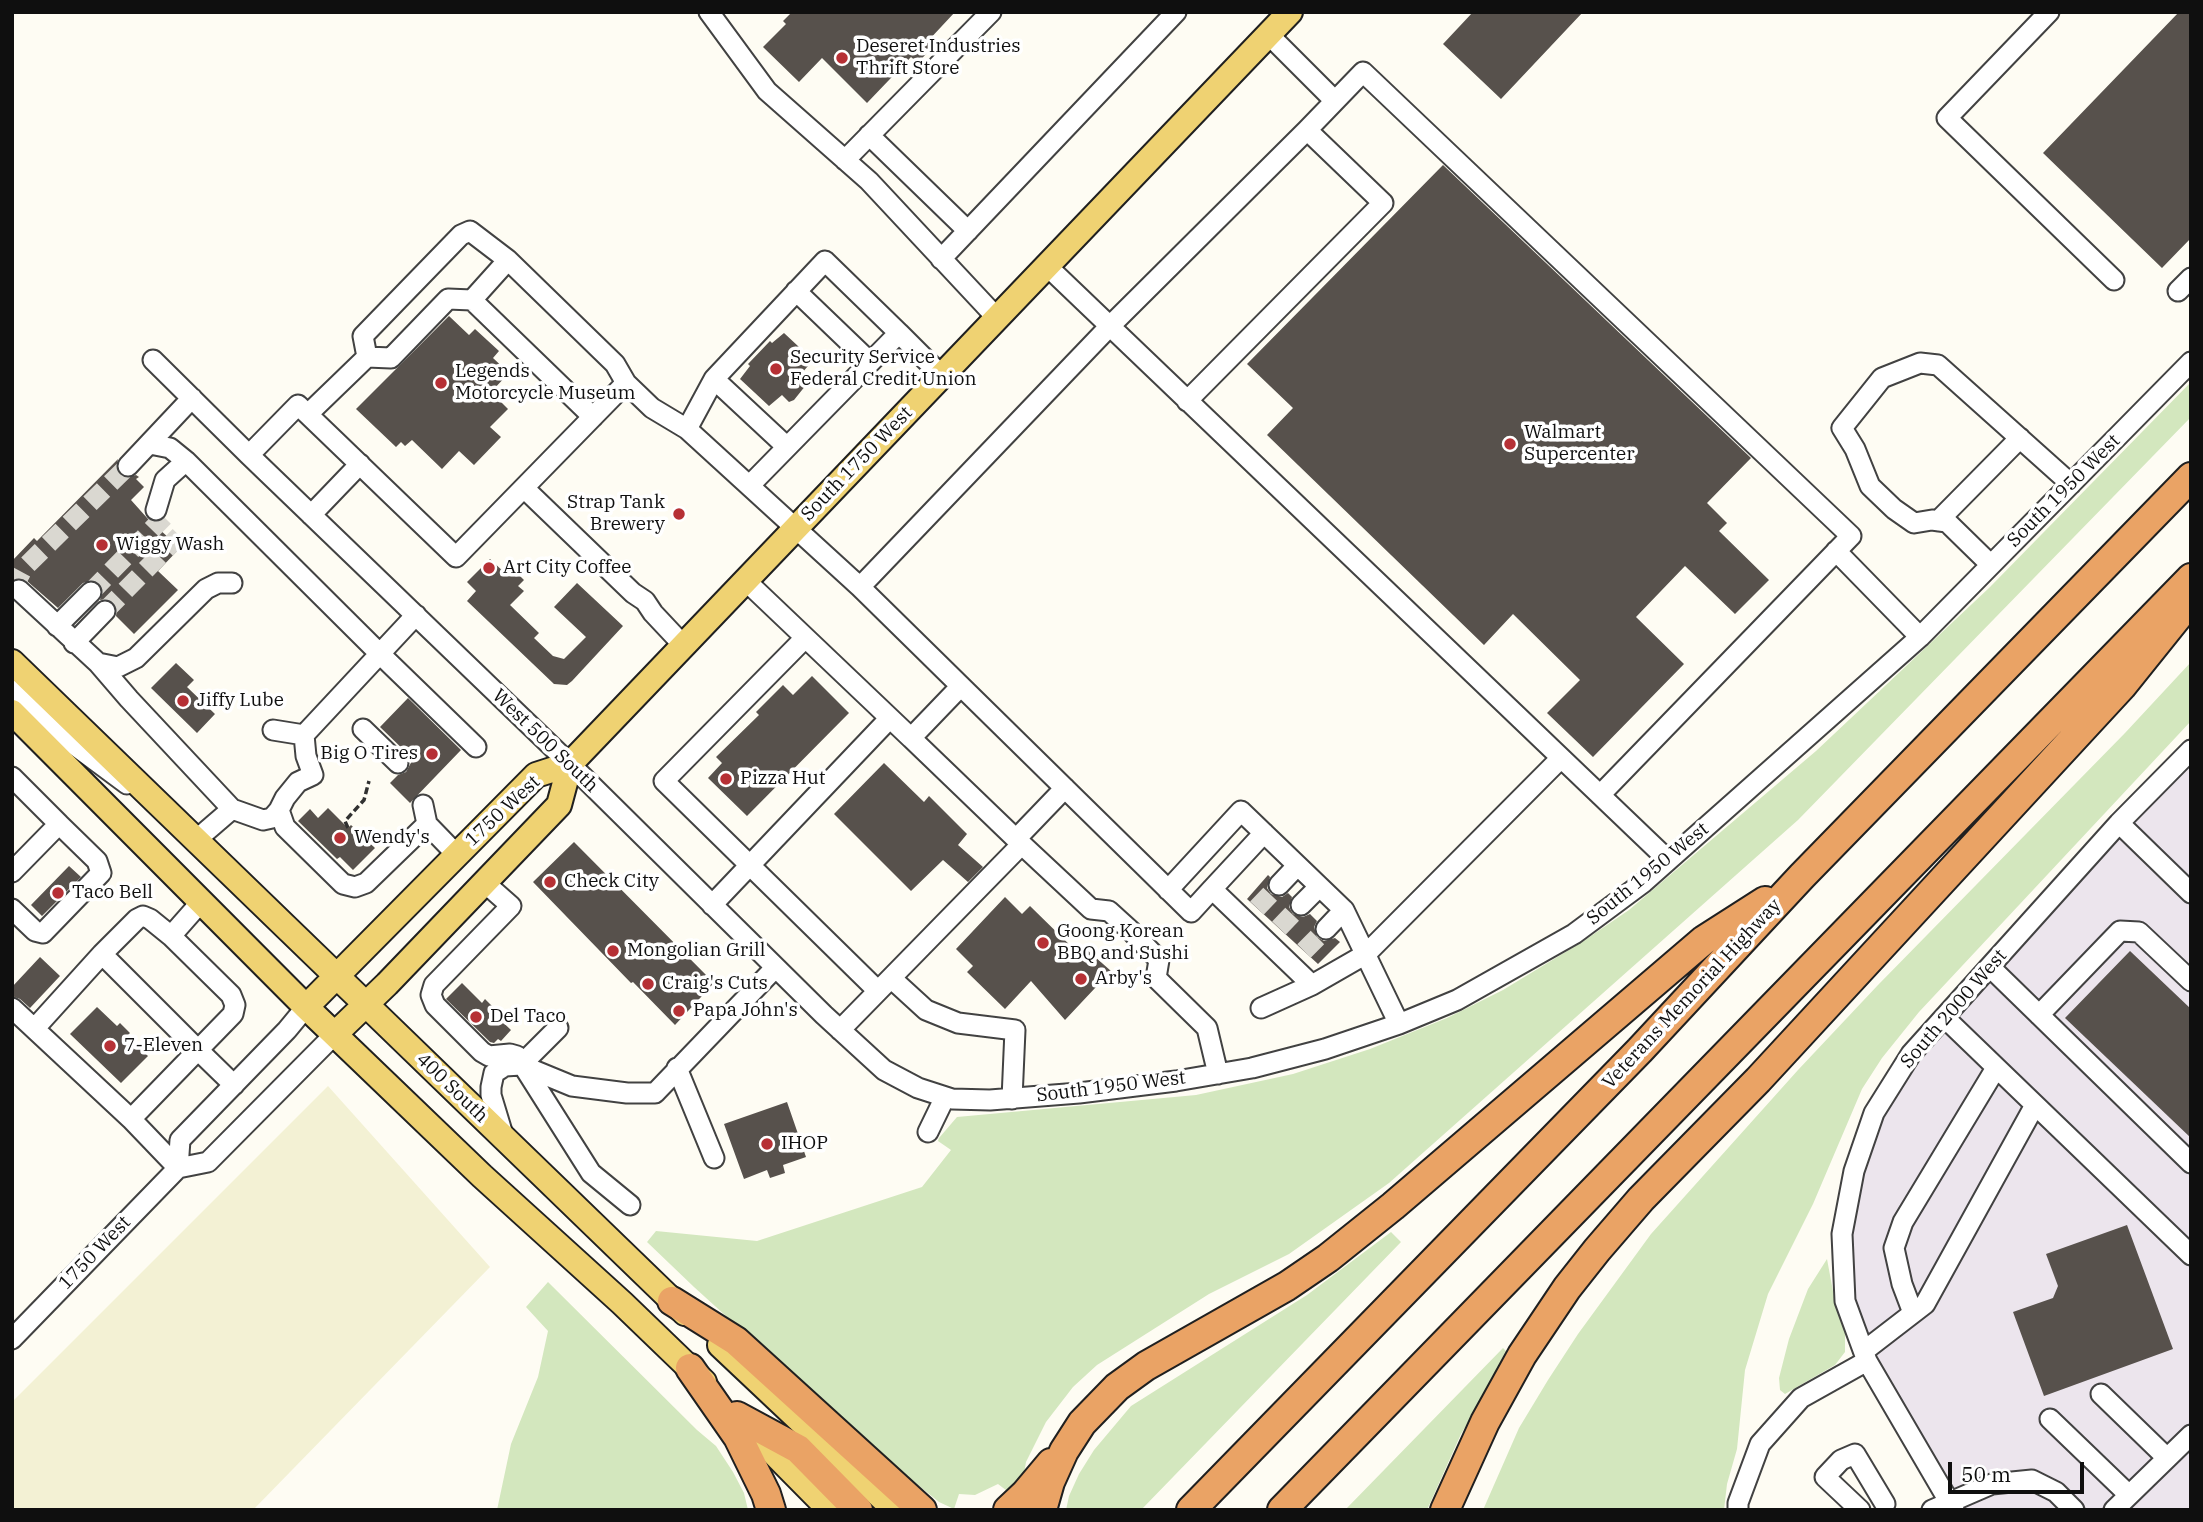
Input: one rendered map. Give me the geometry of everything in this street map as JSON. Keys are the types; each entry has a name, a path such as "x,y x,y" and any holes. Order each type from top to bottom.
{"highway":[{"name":"Veterans Memorial Highway","path":"1191,1510 1640,1051 1802,876 2191,477"},
{"path":"1282,1510 2191,578"},
{"path":"1447,1510 1485,1422 1522,1355 1567,1288 1597,1250 1641,1199 1758,1080 2076,737 2122,686 2191,600"},
{"path":"1008,1510 1025,1494 1098,1404 1132,1376 1287,1286 1358,1235 1704,940 1802,876"},
{"path":"672,1301 713,1325 744,1348 922,1510"},
{"path":"690,1368 738,1437 761,1482 771,1510"},
{"path":"737,1416 797,1449 858,1510"},
{"path":"1042,1510 1053,1474 1072,1437"}],"main road":[{"name":"South 1750 West","path":"570,764 1290,12"},
{"name":"400 South","path":"12,662 672,1301 895,1510"},
{"path":"12,712 306,1007 481,1176 690,1368 830,1510"},
{"name":"1750 West","path":"306,1007 536,775 570,764"},
{"name":"1750 West","path":"335,1034 559,805 570,764"}],"street":[{"path":"709,12 767,91 869,181 997,318"},
{"path":"845,160 990,12"},
{"path":"941,259 1176,12"},
{"path":"2049,12 1947,118 2114,280"},
{"path":"1269,35 1334,100"},
{"path":"860,587 1109,327 1363,72 1851,536 1600,795"},
{"path":"1186,401 1382,203 1307,130"},
{"path":"869,135 968,231"},
{"path":"367,357 363,336 461,235 470,231 508,260 615,364 626,383 652,408 687,429 860,587 1191,912 1264,833"},
{"path":"472,300 508,260"},
{"path":"687,429 714,379 825,261 942,376"},
{"path":"1047,266 1668,860"},
{"path":"796,291 870,362"},
{"path":"308,414 367,357 391,358 448,299 472,300 593,418"},
{"path":"750,485 898,333"},
{"name":"West 500 South","path":"153,360 840,1030 884,1070 918,1088 949,1098"},
{"name":"South 1950 West","path":"949,1098 1012,1098 1079,1093 1252,1068 1325,1049 1399,1024 1457,1000 1574,934 1634,890 1920,637 2191,362"},
{"path":"1992,565 1947,522 1914,523 1894,509 1870,486 1855,449 1842,428 1882,378 1920,363 1938,365 2071,484"},
{"path":"714,379 787,447"},
{"path":"249,455 298,405 456,557 626,383"},
{"path":"128,466 192,398"},
{"path":"1938,521 2020,438"},
{"path":"150,444 170,448 186,461 477,747"},
{"path":"156,510 165,480 186,461"},
{"path":"311,515 360,464"},
{"path":"524,488 633,593 645,601 684,646"},
{"path":"1836,551 1920,637"},
{"path":"746,581 1091,909 1109,911 1159,960 1156,978 1207,1028 1218,1074"},
{"path":"98,663 118,667 136,658 206,589 218,583 232,583"},
{"path":"19,590 98,663 232,808 263,820 272,818 299,782 313,775 306,756 304,735 416,615"},
{"path":"66,634 98,601"},
{"path":"805,638 664,781 750,866 884,985 926,1010 958,1023 1015,1030 1012,1098"},
{"path":"911,738 961,686"},
{"path":"12,690 35,706 72,744 170,816"},
{"path":"712,905 890,718"},
{"path":"363,729 398,763"},
{"path":"273,730 304,735"},
{"name":"South 2000 West","path":"1945,1507 1866,1356 1845,1301 1842,1234 1854,1171 1874,1113 1911,1054 2119,823 2191,750"},
{"path":"1261,1008 1312,985 1367,954 1561,758"},
{"path":"12,777 97,862 101,873 43,933 35,931 12,909"},
{"path":"840,1030 1019,842 1065,788"},
{"path":"196,840 232,808"},
{"path":"279,810 285,827 343,884 355,887 366,883 398,852 425,815 457,855"},
{"path":"1168,890 1241,811 1343,910 1367,954 1399,1024"},
{"path":"2119,823 2191,893"},
{"path":"12,872 59,824"},
{"path":"1279,885 1297,866"},
{"path":"485,883 510,906 434,985 431,995 435,1005 482,1052 489,1056 517,1056 592,1174 630,1205"},
{"path":"1301,905 1319,887"},
{"path":"1212,889 1251,915 1297,958 1312,985"},
{"path":"171,936 201,902"},
{"path":"1326,929 1343,910"},
{"path":"34,1028 137,919 143,916 150,919 171,936 231,995 235,1005 233,1014 131,1119"},
{"path":"2039,1015 2120,931 2139,932 2191,981"},
{"path":"103,954 234,1085"},
{"path":"1990,967 2191,1163"},
{"path":"505,1139 491,1096 494,1073 505,1066 521,1065 572,1086 627,1093 655,1093 775,968"},
{"name":"1750 West","path":"178,1168 180,1140 288,1030 306,1007"},
{"path":"12,1008 131,1119 178,1168"},
{"path":"1945,1018 2191,1255"},
{"path":"521,1065 558,1028"},
{"name":"1750 West","path":"12,1339 178,1168 208,1162 335,1034"},
{"path":"677,1068 714,1158"},
{"path":"1913,1312 1902,1284 1895,1248 1903,1222 1996,1068"},
{"path":"928,1132 949,1098"},
{"path":"1738,1510 1738,1503 1760,1444 1801,1398 1866,1356 1925,1304 2035,1104"},
{"path":"2101,1394 2166,1458"},
{"path":"2050,1419 2129,1495"},
{"path":"2114,1510 2191,1435"},
{"path":"1860,1510 1825,1477 1841,1460 1855,1454 1887,1508"},
{"path":"1945,1507 1992,1484 2032,1480 2056,1492 2074,1510"}],"path":[{"path":"348,828 345,821 363,800 369,781"}],"shaded area":[{"path":"2191,756 2191,1510 1954,1510 1845,1301 1854,1171 1911,1054"},
{"path":"328,1086 490,1267 253,1510 12,1510 12,1402"}],"green space":[{"path":"2191,382 2191,417 1798,820 1389,1183 1289,1254 1209,1294 1097,1365 1073,1387 1046,1422 1026,1462 1022,1485 1015,1497 998,1484 975,1495 959,1494 954,1509 939,1502 867,1444 647,1242 656,1231 757,1241 922,1187 951,1150 938,1141 957,1117 1196,1095 1293,1074 1370,1049 1447,1018 1503,990 1629,910 1816,751 1990,587"},
{"path":"2191,662 2191,721 1919,1012 1882,1058 1862,1089 1813,1204 1768,1294 1745,1370 1737,1449 1727,1484 1724,1510 1483,1510 1519,1428 1548,1380 1651,1234 1878,985"},
{"path":"1391,1232 1401,1242 1141,1510 1066,1510 1079,1474 1094,1450 1131,1406 1307,1295"},
{"path":"1827,1259 1835,1302 1845,1332 1845,1352 1835,1365 1785,1394 1780,1390 1779,1378 1789,1339 1808,1289"},
{"path":"548,1282 716,1446 744,1493 748,1510 497,1510 511,1444 538,1377 548,1331 526,1307"},
{"path":"1503,1348 1510,1355 1461,1434 1427,1510 1345,1510"}],"building":[{"name":"Deseret Industries Thrift Store","path":"792,12 955,12 927,42 932,47 918,63 911,57 867,103 822,58 799,82 763,47 786,24 783,21"},
{"path":"1473,12 1583,12 1501,99 1443,44"},
{"path":"2179,12 2191,12 2191,238 2162,268 2043,153"},
{"name":"Walmart Supercenter","path":"1443,165 1751,458 1707,503 1727,523 1719,531 1769,580 1735,614 1685,566 1636,617 1684,664 1593,757 1547,713 1580,680 1513,614 1484,645 1267,435 1293,408 1247,364"},
{"name":"Legends Motorcycle Museum","path":"449,316 469,335 475,329 499,351 493,358 509,373 491,392 508,409 490,427 501,437 474,465 459,451 442,469 412,440 405,446 401,442 396,447 356,409"},
{"name":"Security Service Federal Credit Union","path":"784,333 813,360 802,373 810,380 794,400 789,402 782,395 769,406 740,379 750,366 748,364 770,341 772,343"},
{"name":"Wiggy Wash","path":"118,459 116,469 119,474 126,478 136,475 139,477 136,479 144,487 131,500 180,548 158,571 178,590 134,634 116,616 117,608 114,603 107,599 100,600 103,588 95,580 83,583 58,608 27,581 21,578 12,579 12,561 34,538 37,541"},
{"path":"490,559 507,575 513,569 524,580 518,586 524,591 510,605 539,633 534,638 553,656 564,659 586,637 554,607 577,583 623,626 572,681 567,685 554,684 467,601 476,591 467,582"},
{"name":"Jiffy Lube","path":"176,663 194,680 187,687 215,714 197,733 151,688"},
{"path":"812,676 849,713 747,816 708,778 722,763 716,757 759,715 756,712 783,685 793,695"},
{"name":"Big O Tires","path":"408,698 461,750 410,803 390,783 406,772 413,759 380,727"},
{"path":"884,763 924,802 929,796 967,834 958,845 983,867 968,882 943,860 911,891 834,814"},
{"name":"Wendy's","path":"328,808 348,828 351,825 375,848 353,870 340,857 337,859 298,821 310,809 318,818"},
{"path":"574,842 714,983 675,1025 533,882"},
{"name":"Taco Bell","path":"69,866 81,877 42,916 31,905"},
{"path":"1268,875 1270,877 1267,888 1271,894 1282,897 1288,893 1292,897 1289,907 1293,914 1303,917 1310,914 1317,921 1314,927 1317,937 1324,941 1335,938 1340,942 1318,964 1247,899"},
{"path":"1005,897 1022,914 1030,906 1080,955 1086,949 1111,971 1065,1020 1031,981 1005,1009 967,972 973,966 956,949"},
{"path":"2130,951 2191,1009 2191,1138 2065,1018"},
{"path":"40,957 60,976 30,1008 12,996 12,987"},
{"name":"Del Taco","path":"462,983 482,1003 485,999 496,1010 493,1013 511,1030 501,1041 498,1039 494,1043 490,1042 446,999"},
{"name":"7-Eleven","path":"97,1007 117,1026 120,1023 130,1033 127,1036 148,1056 121,1083 70,1034"},
{"name":"IHOP","path":"787,1102 806,1157 783,1165 785,1173 770,1178 767,1170 744,1179 724,1124"},
{"path":"2127,1225 2173,1349 2044,1396 2013,1312 2053,1298 2058,1286 2046,1254"}],"tunnel":[{"path":"19,590 18,579 24,568 128,466"},
{"path":"91,592 164,517"},
{"path":"105,611 181,534"},
{"path":"1257,908 1279,885"},
{"path":"1279,928 1301,905"},
{"path":"1304,951 1326,929"}],"place":[{"name":"Deseret Industries Thrift Store","path":"842,58"},
{"name":"Security Service Federal Credit Union","path":"776,369"},
{"name":"Legends Motorcycle Museum","path":"441,383"},
{"name":"Walmart Supercenter","path":"1510,444"},
{"name":"Strap Tank Brewery","path":"679,514"},
{"name":"Wiggy Wash","path":"102,545"},
{"name":"Art City Coffee","path":"489,568"},
{"name":"Jiffy Lube","path":"183,701"},
{"name":"Big O Tires","path":"432,754"},
{"name":"Pizza Hut","path":"726,779"},
{"name":"Wendy's","path":"340,838"},
{"name":"Check City","path":"550,882"},
{"name":"Taco Bell","path":"58,893"},
{"name":"Goong Korean BBQ and Sushi","path":"1043,943"},
{"name":"Mongolian Grill","path":"613,951"},
{"name":"Arby's","path":"1081,979"},
{"name":"Craig's Cuts","path":"648,984"},
{"name":"Papa John's","path":"679,1011"},
{"name":"Del Taco","path":"476,1017"},
{"name":"7-Eleven","path":"110,1046"},
{"name":"IHOP","path":"767,1144"}]}
